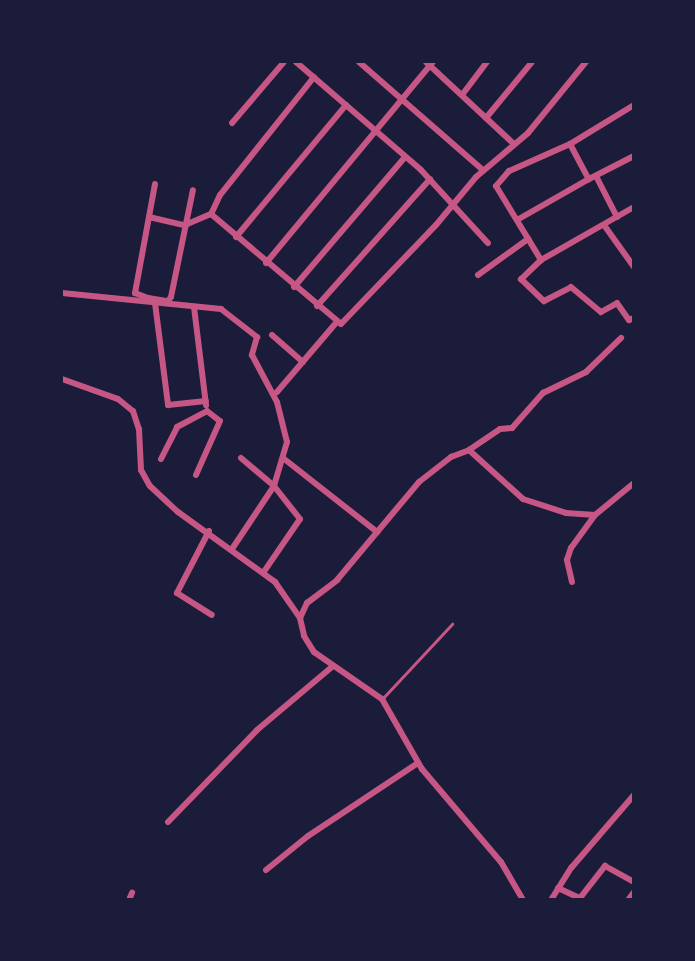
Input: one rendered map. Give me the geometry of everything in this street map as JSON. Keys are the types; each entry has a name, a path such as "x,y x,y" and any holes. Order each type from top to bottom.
{"street":[{"path":"232,123 284,62"},
{"path":"296,62 430,179 455,203 488,243"},
{"path":"359,62 483,170"},
{"path":"462,95 487,62"},
{"path":"486,118 532,62"},
{"path":"277,392 336,323 348,320 483,170 528,133 586,62"},
{"path":"266,263 404,100 430,63 514,144"},
{"path":"149,217 185,225 212,214 220,195 314,77"},
{"path":"236,237 346,105"},
{"path":"540,260 517,220 500,198 497,182 509,171 570,144 633,105"},
{"path":"570,144 618,217"},
{"path":"294,286 405,156"},
{"path":"517,220 633,156"},
{"path":"317,306 430,179"},
{"path":"155,184 136,289 138,296 170,300 193,190"},
{"path":"633,207 540,260 520,279 543,301 571,287 601,312 616,303 629,320 633,318"},
{"path":"212,214 336,323"},
{"path":"604,225 633,267"},
{"path":"478,275 528,239"},
{"path":"62,293 221,309 257,337 252,355 283,416 287,442 274,486 231,549"},
{"path":"155,303 168,405 206,401"},
{"path":"194,307 207,411 220,421 196,475"},
{"path":"272,335 303,362"},
{"path":"300,618 307,603 337,580 433,468 469,450 500,429 512,428 537,398 586,372 621,338"},
{"path":"62,379 102,392 127,405 138,420 143,478 171,506 209,531 280,588 300,618 307,643 333,666 382,699 418,763 501,862 523,899"},
{"path":"161,459 177,427 207,411"},
{"path":"469,450 534,505 595,515"},
{"path":"241,458 274,486 300,519 263,573"},
{"path":"283,458 377,532"},
{"path":"572,582 567,560 595,515 633,483"},
{"path":"209,531 177,593 212,615"},
{"path":"168,822 257,730 333,666"},
{"path":"266,870 308,836 418,763"},
{"path":"551,900 558,888 633,795"},
{"path":"558,888 581,899 604,866 633,882"},
{"path":"628,900 633,892"}],"lane":[{"path":"382,699 452,624"}]}
